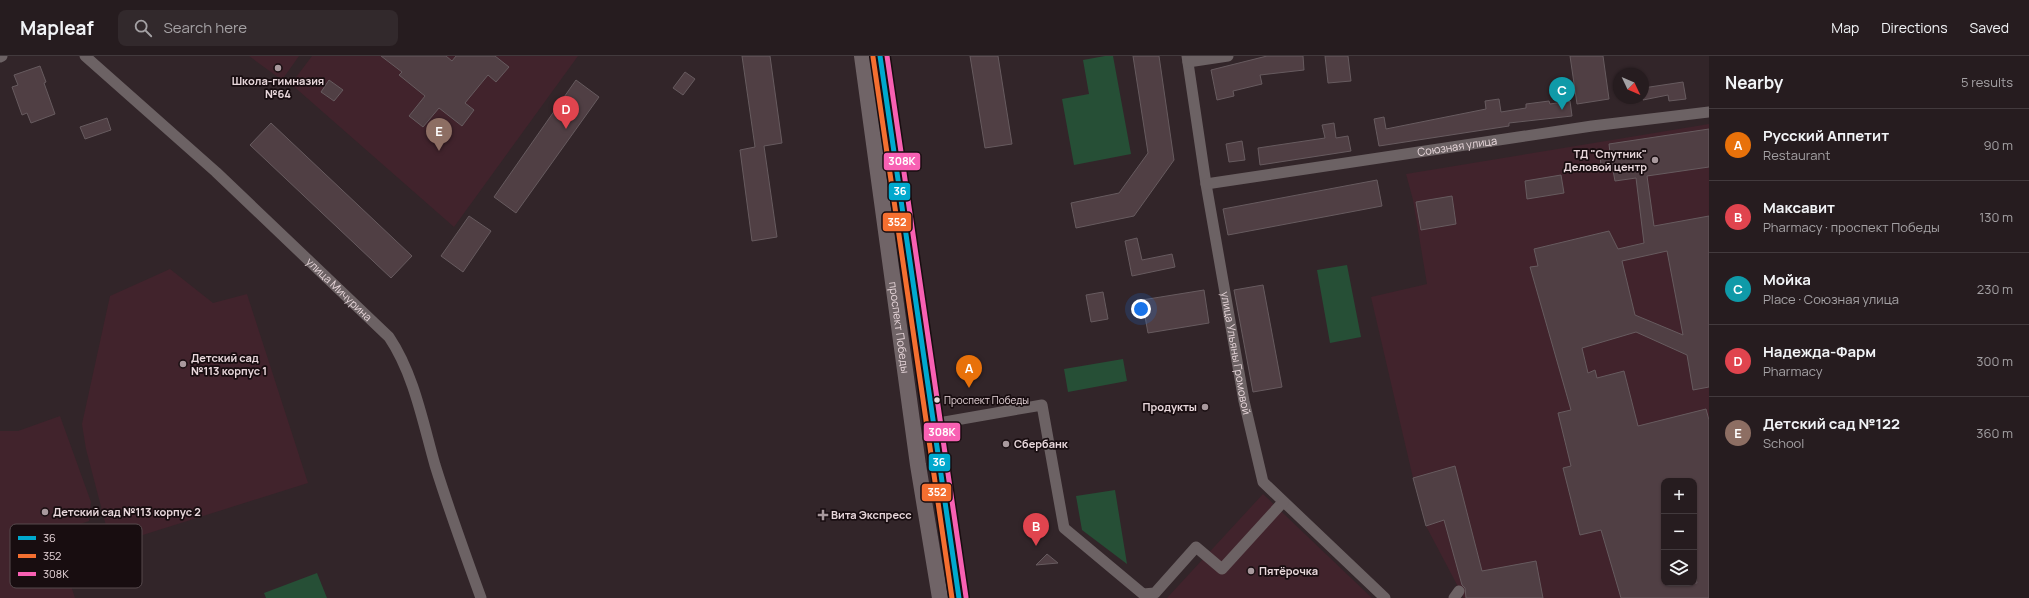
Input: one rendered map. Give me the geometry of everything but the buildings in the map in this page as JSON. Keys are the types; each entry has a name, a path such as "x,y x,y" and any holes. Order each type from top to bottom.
{"main road":[{"name":"проспект Победы","path":"862,56 917,457 940,598"},
{"name":"проспект Победы","path":"880,56 959,598"}],"street":[{"name":"улица Мичурина","path":"84,56 216,172 389,337 399,352 409,378 444,493 480,598"},
{"path":"1188,59 1228,56"},
{"name":"улица Ульяны Громовой","path":"1188,59 1206,184 1244,401 1263,482 1385,598"},
{"name":"Союзная улица","path":"1206,184 1592,126 1709,112"},
{"path":"933,424 1042,405 1064,528 1143,594 1155,592 1196,547 1222,569 1283,502"}],"shaded area":[{"name":"Школа-гимназия №64","path":"249,56 299,56 282,80"},
{"path":"312,56 578,56 454,227 291,84"},
{"path":"1709,124 1709,598 1464,598 1426,526 1413,478 1371,297 1427,284 1413,200 1406,174"},
{"name":"Детский сад №113 корпус 1","path":"170,269 213,303 247,294 308,483 142,535 142,524 106,524 86,449 82,424 110,296"},
{"name":"Детский сад №113 корпус 2","path":"60,416 91,502 89,521 80,524 10,524 10,588 72,588 75,598 0,598 0,431 18,431"},
{"path":"1263,494 1372,598 1167,598"}],"green space":[{"path":"1113,56 1131,154 1074,165 1062,99 1089,94 1083,60"},
{"path":"1347,265 1361,337 1330,343 1317,270"},
{"path":"1123,359 1127,381 1068,392 1064,369"},
{"path":"1115,490 1127,564 1082,530 1076,496"},
{"path":"317,573 327,598 266,598 264,593"}],"transit line":[{"name":"36","path":"880,56 959,598"},
{"name":"308К","path":"887,56 966,597"},
{"name":"352","path":"873,57 952,598"}],"place":[{"name":"Школа-гимназия №64","path":"278,68"},
{"name":"Мойка","path":"1562,110"},
{"name":"Надежда-Фарм","path":"566,129"},
{"name":"Детский сад №122","path":"439,151"},
{"name":"ТД \"Спутник\" Деловой центр","path":"1655,160"},
{"name":"Детский сад №113 корпус 1","path":"183,364"},
{"name":"Русский Аппетит","path":"969,388"},
{"name":"Проспект Победы","path":"937,400"},
{"name":"Продукты","path":"1205,407"},
{"name":"Сбербанк","path":"1006,444"},
{"name":"Детский сад №113 корпус 2","path":"45,512"},
{"name":"Вита Экспресс","path":"823,515"},
{"name":"Максавит","path":"1036,546"},
{"name":"Пятёрочка","path":"1251,571"}]}
